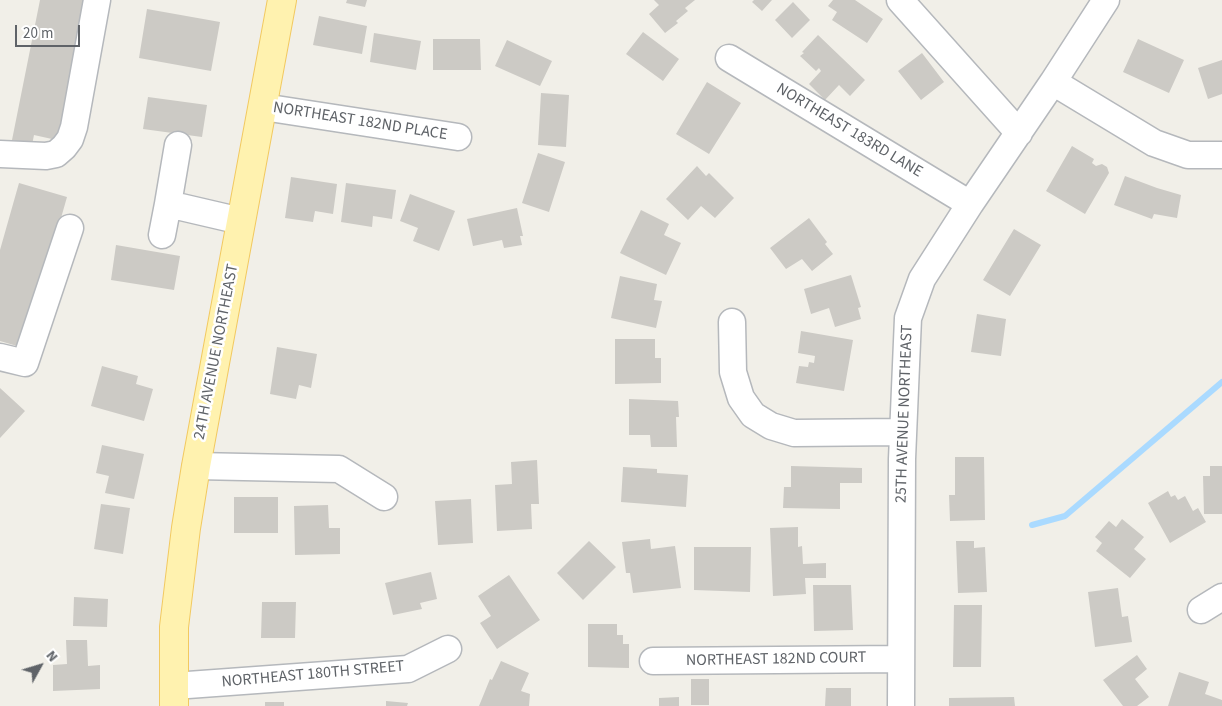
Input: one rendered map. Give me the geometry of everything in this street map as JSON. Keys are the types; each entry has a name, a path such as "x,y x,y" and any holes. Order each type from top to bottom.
{"main road":[{"name":"24TH AVENUE NORTHEAST","path":"174,696 174,627 186,528 282,0"}],"street":[{"path":"0,154 46,156 56,154 70,139 74,127 97,0"},
{"path":"900,0 1019,133"},
{"name":"25TH AVENUE NORTHEAST","path":"900,706 902,432 908,318 922,279 1106,0"},
{"name":"NORTHEAST 183RD LANE","path":"729,58 970,204"},
{"path":"1053,82 1154,143 1188,155 1222,155"},
{"name":"NORTHEAST 182ND PLACE","path":"263,107 458,137"},
{"path":"162,235 178,145"},
{"path":"168,204 242,221"},
{"path":"0,357 25,364 70,228"},
{"path":"732,322 734,372 742,398 753,415 771,426 794,433 902,432"},
{"path":"196,466 339,468 384,497"},
{"name":"NORTHEAST 180TH STREET","path":"174,696 408,669 448,649"},
{"name":"NORTHEAST 182ND COURT","path":"652,661 900,659"}],"building":[{"path":"40,0 89,0 61,141 34,135 32,145 12,140"},
{"path":"347,0 367,0 365,7 346,3"},
{"path":"654,0 695,0 685,8 688,11 676,21 678,23 665,33 649,14 659,5"},
{"path":"754,0 772,0 762,11 752,2"},
{"path":"833,0 855,0 883,19 867,43 832,20 837,12 828,6"},
{"path":"793,2 810,20 792,38 775,20"},
{"path":"147,9 220,22 211,71 139,58"},
{"path":"319,16 367,26 362,54 313,45"},
{"path":"643,32 679,59 663,81 626,54"},
{"path":"374,33 421,41 416,70 370,62"},
{"path":"818,35 865,80 850,96 839,85 825,100 809,84 821,71 819,68 816,71 800,56"},
{"path":"433,39 480,39 481,70 433,70"},
{"path":"1138,39 1184,60 1169,93 1123,72"},
{"path":"507,40 552,61 540,86 495,66"},
{"path":"922,53 944,82 921,100 898,71"},
{"path":"1222,60 1222,94 1208,99 1198,68"},
{"path":"707,82 741,103 709,154 676,134"},
{"path":"541,93 569,95 566,147 538,145"},
{"path":"148,97 207,105 202,137 143,129"},
{"path":"1072,146 1094,159 1092,163 1096,166 1102,164 1107,167 1109,173 1085,214 1046,191"},
{"path":"538,153 565,162 549,212 522,203"},
{"path":"697,166 706,176 709,173 734,198 715,218 701,206 688,220 666,199"},
{"path":"1125,176 1181,195 1177,218 1154,214 1152,219 1114,205"},
{"path":"291,177 337,184 333,214 315,211 313,222 285,218"},
{"path":"19,183 67,197 24,348 0,341 0,250"},
{"path":"346,183 396,190 392,219 373,216 372,227 341,222"},
{"path":"410,194 455,211 439,251 413,241 418,228 400,221"},
{"path":"517,208 523,236 520,236 522,245 504,248 502,240 473,246 467,219"},
{"path":"641,210 669,224 664,235 681,243 666,275 620,253"},
{"path":"809,218 827,242 825,244 833,254 812,271 802,259 786,269 770,248"},
{"path":"1014,229 1041,245 1010,296 983,280"},
{"path":"116,245 180,256 174,290 111,280"},
{"path":"851,275 861,307 858,308 861,319 835,327 829,308 811,314 804,289"},
{"path":"620,276 657,284 654,300 662,301 656,328 611,318"},
{"path":"977,314 1006,319 1001,356 971,352"},
{"path":"801,331 853,340 844,391 796,383 799,366 808,367 809,362 814,363 815,356 798,353"},
{"path":"615,339 655,339 655,358 661,358 661,383 615,384"},
{"path":"277,347 317,354 311,388 299,385 296,399 270,394"},
{"path":"102,366 138,376 136,384 153,389 144,421 91,406"},
{"path":"0,388 25,411 0,438"},
{"path":"629,399 678,401 679,417 676,417 677,447 651,447 650,435 629,435"},
{"path":"102,445 144,454 134,499 105,493 109,476 96,473"},
{"path":"955,457 984,457 985,520 950,521 949,495 955,495"},
{"path":"537,460 539,504 531,504 532,529 497,531 495,485 512,484 511,462"},
{"path":"791,466 862,468 862,483 840,483 840,509 783,508 784,487 791,487"},
{"path":"1210,466 1222,466 1222,514 1204,514 1203,476 1210,476"},
{"path":"623,467 657,469 657,473 688,475 686,507 621,502"},
{"path":"1168,491 1171,497 1175,495 1178,500 1185,496 1193,511 1198,508 1206,522 1170,543 1148,503"},
{"path":"234,497 278,497 278,533 234,533"},
{"path":"471,499 473,543 438,545 435,501"},
{"path":"101,504 130,508 123,554 94,549"},
{"path":"328,505 329,528 340,528 340,554 295,555 294,506"},
{"path":"1122,519 1144,537 1134,549 1146,559 1130,578 1096,551 1102,543 1095,537 1109,521 1116,527"},
{"path":"798,527 798,547 802,546 803,564 826,563 826,578 805,578 806,594 773,596 770,528"},
{"path":"650,539 651,549 675,546 681,588 633,593 630,573 626,573 622,542"},
{"path":"589,541 616,567 583,600 557,573"},
{"path":"956,541 974,541 974,548 985,547 987,592 958,593"},
{"path":"694,547 751,547 750,592 694,590"},
{"path":"431,572 437,599 420,603 422,609 393,615 385,583"},
{"path":"509,575 540,620 497,649 480,623 491,616 478,596"},
{"path":"813,585 851,585 853,630 814,631"},
{"path":"1118,588 1122,617 1128,616 1132,642 1095,647 1088,592"},
{"path":"74,597 108,599 107,627 73,626"},
{"path":"262,602 296,602 295,638 261,638"},
{"path":"954,605 982,605 981,667 953,667"},
{"path":"588,624 617,624 617,635 623,635 623,644 629,644 629,668 588,667"},
{"path":"66,640 87,640 88,666 100,665 100,689 53,691 53,665 67,664"},
{"path":"1137,655 1147,669 1135,679 1149,697 1137,706 1123,706 1103,680"},
{"path":"501,661 529,673 521,691 530,694 529,706 479,706 490,679 492,680"},
{"path":"1179,672 1209,682 1205,694 1222,700 1222,706 1168,706"},
{"path":"691,679 709,679 709,705 691,705"},
{"path":"826,688 851,688 851,706 825,706"},
{"path":"679,697 679,706 659,706 659,698"},
{"path":"1014,697 1015,706 949,706 949,698"},
{"path":"386,701 408,703 407,706 386,706"},
{"path":"265,702 284,702 284,706 265,706"}],"waterway":[{"path":"1032,525 1065,516 1222,382"}]}
